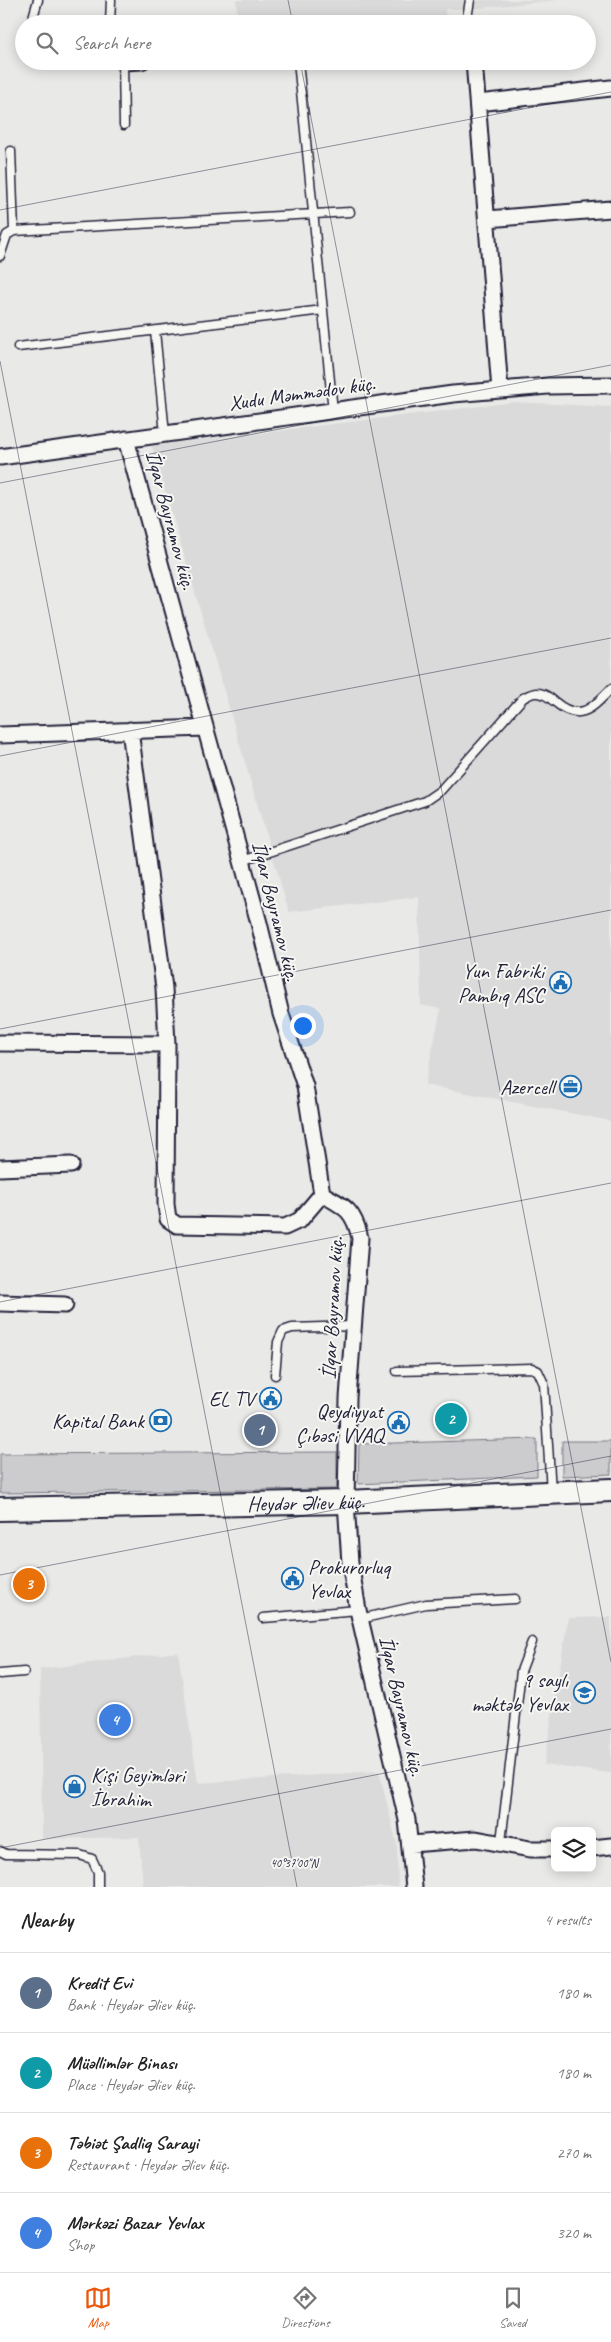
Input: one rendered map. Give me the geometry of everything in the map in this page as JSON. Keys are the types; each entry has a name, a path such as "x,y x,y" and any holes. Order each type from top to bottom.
{"street":[{"path":"475,70 500,390"},
{"path":"478,103 611,88"},
{"path":"487,219 611,209"},
{"name":"Xudu Məmmədov küç.","path":"0,457 453,394 548,386 611,385"},
{"name":"İlqar Bayramov küç.","path":"126,439 242,861 281,1014 305,1086 322,1194 346,1207 356,1219 360,1238 348,1398 346,1502 350,1563 359,1614 411,1844 414,1887"},
{"path":"0,735 206,728"},
{"path":"130,730 164,988 167,1044 166,1204 168,1219 177,1225 285,1227 300,1220 322,1194"},
{"path":"0,1044 167,1044"},
{"path":"0,1168 71,1165"},
{"path":"0,1303 65,1305"},
{"name":"Heydər Əliev küç.","path":"0,1509 346,1502 611,1490"},
{"path":"411,1844 476,1839 501,1842 530,1849 551,1849"},
{"path":"596,1848 611,1846"}],"lane":[{"path":"34,15 38,0"},
{"path":"110,15 111,0"},
{"path":"468,15 470,0"},
{"path":"122,70 124,124"},
{"path":"299,70 333,411"},
{"path":"11,151 14,232"},
{"path":"0,256 7,235 14,232 350,212"},
{"path":"18,347 322,310"},
{"path":"156,331 165,434"},
{"path":"242,861 425,801 441,790 523,698 538,692 548,696 566,712 580,713 592,707 611,689"},
{"path":"275,1375 278,1342 283,1331 292,1328 352,1326"},
{"path":"397,1371 532,1368 538,1370 544,1384 551,1493"},
{"path":"263,1618 359,1614 426,1604 515,1599"},
{"path":"501,1842 521,1671 532,1642"},
{"path":"0,1674 24,1672"},
{"path":"0,1851 6,1854 80,1855 92,1859 98,1872 98,1887"}],"shaded area":[{"path":"236,0 559,0 470,9 445,9 445,15 237,15"},
{"path":"515,402 611,407 611,1121 425,1085 441,1009 421,1005 419,897 289,912 152,446"},
{"path":"537,1439 537,1476 358,1484 359,1444"},
{"path":"562,1441 611,1441 611,1474 562,1476"},
{"path":"337,1452 337,1489 0,1493 0,1454"},
{"name":"9 saylı məktəb Yevlax","path":"611,1617 611,1773 544,1765 568,1618"},
{"path":"178,1652 198,1783 379,1771 397,1845 398,1887 143,1887 139,1837 42,1839 40,1669"}],"place":[{"name":"Yun Fabriki Pambıq ASC","path":"560,983"},
{"name":"Azercell","path":"570,1087"},
{"name":"EL TV","path":"270,1399"},
{"name":"Müəllimlər Binası","path":"451,1419"},
{"name":"Kapital Bank","path":"160,1421"},
{"name":"Qeydiyyat Çıbəsi VVAQ","path":"399,1423"},
{"name":"Kredit Evi","path":"260,1430"},
{"name":"Prokurorluq Yevlax","path":"292,1579"},
{"name":"Təbiət Şadliq Sarayi","path":"29,1584"},
{"name":"9 saylı məktəb Yevlax","path":"584,1692"},
{"name":"Mərkəzi Bazar Yevlax","path":"115,1720"},
{"name":"Kişi Geyimləri İbrahim","path":"75,1787"}]}
